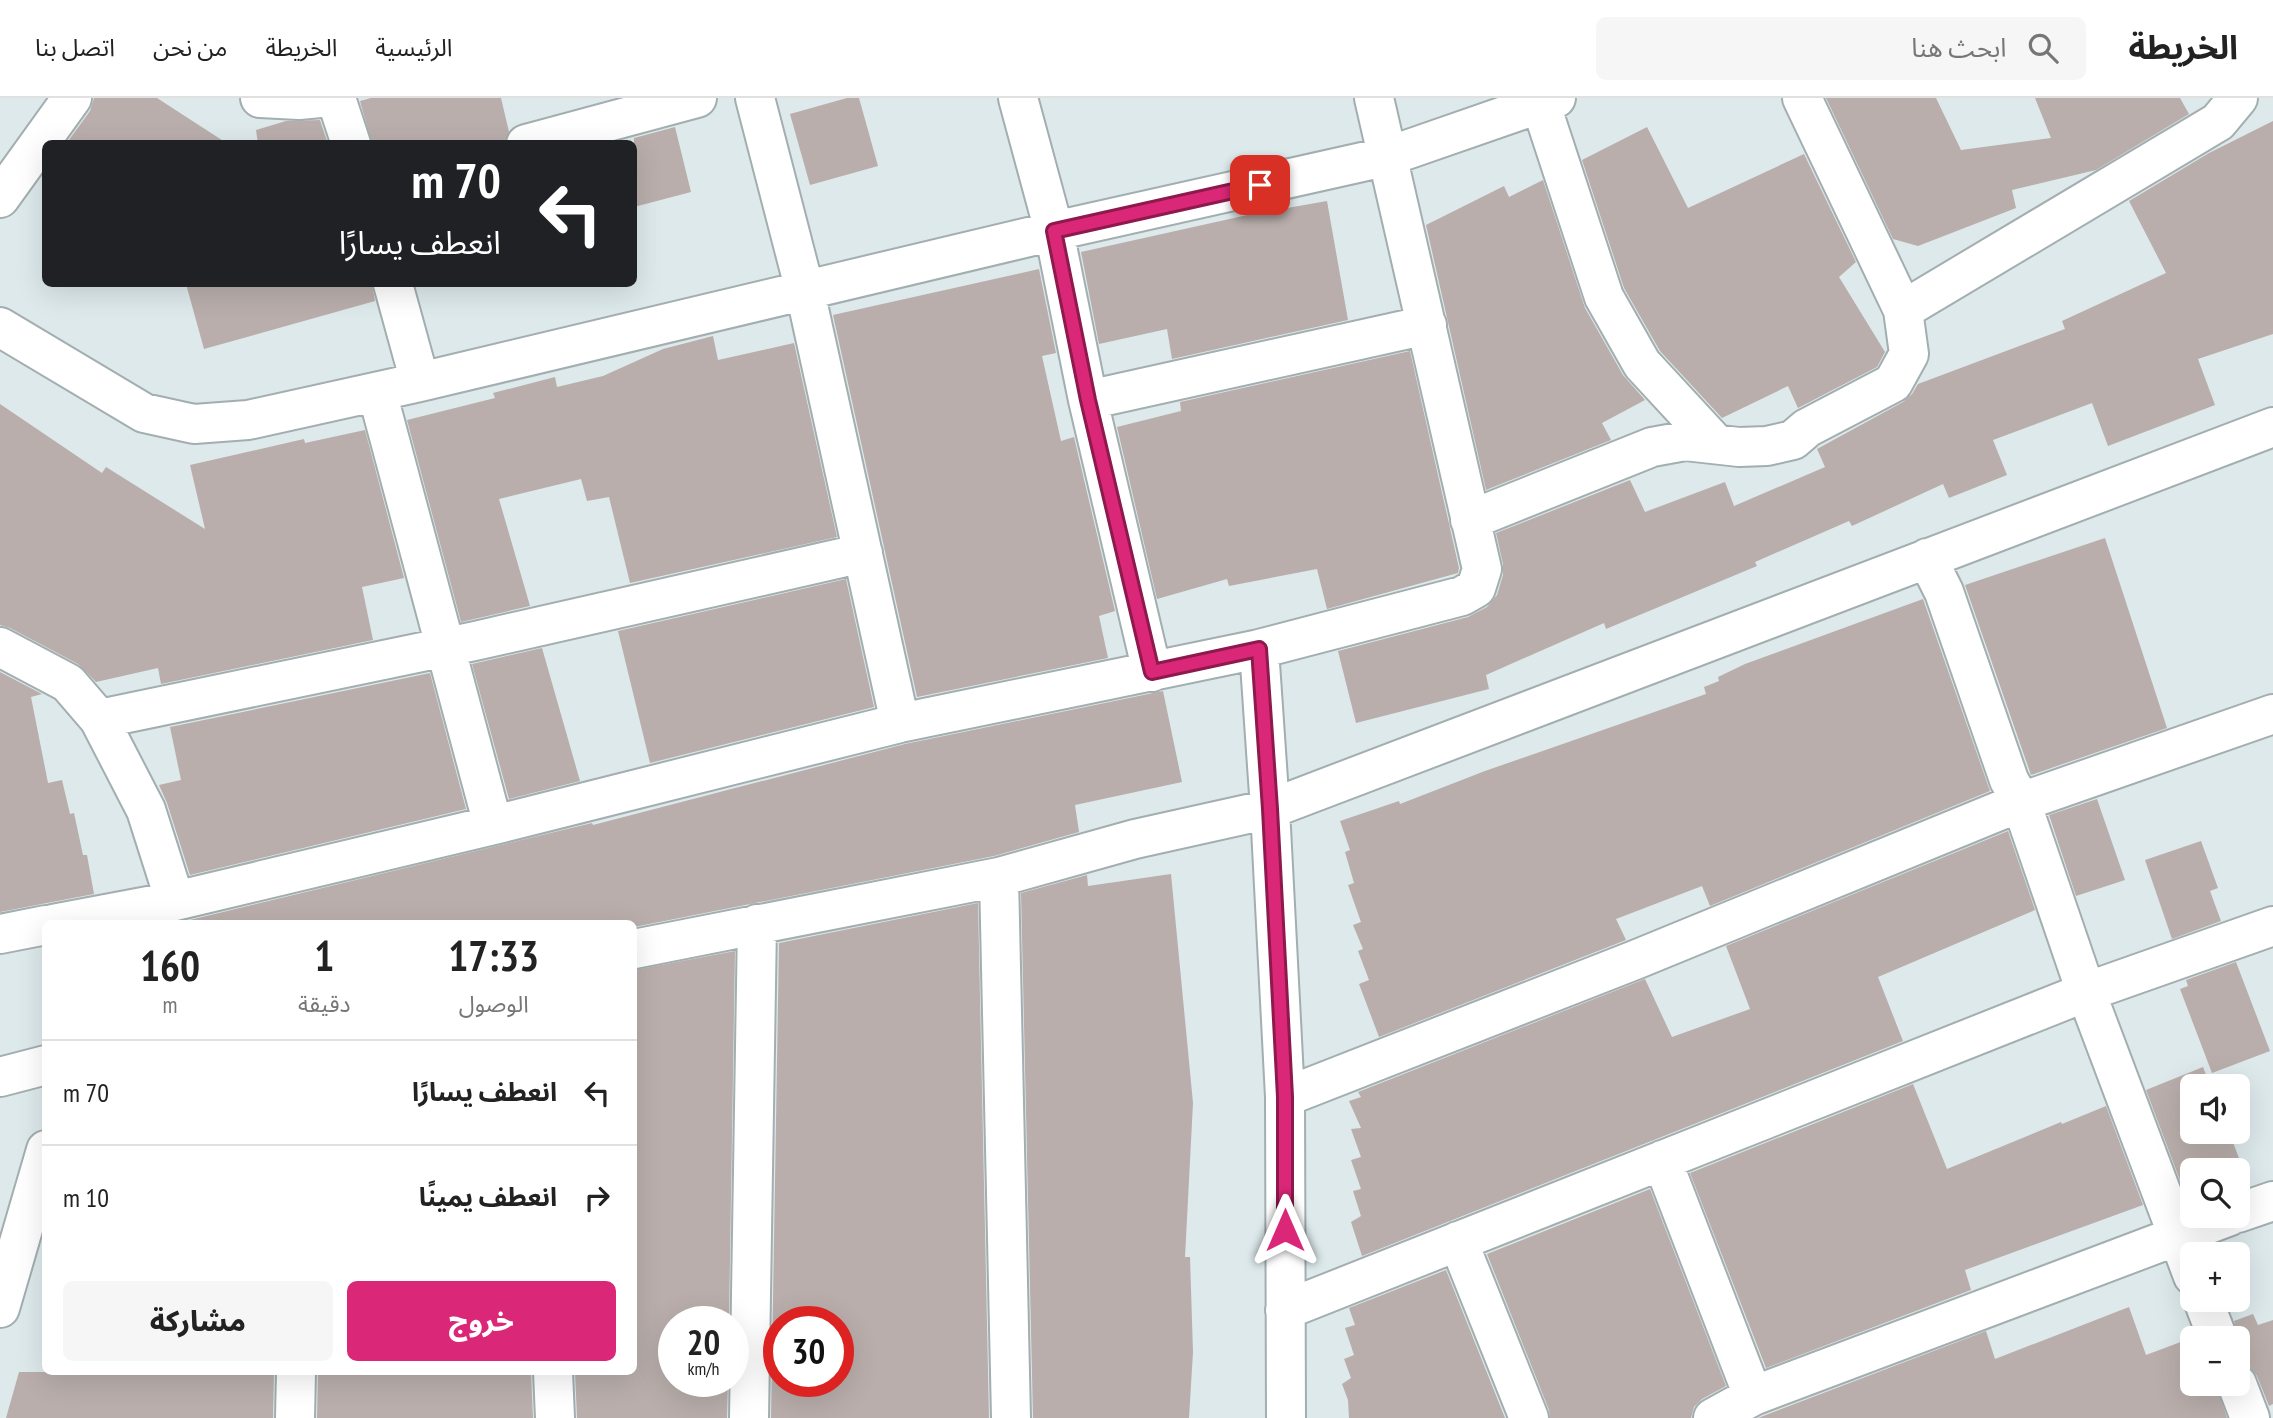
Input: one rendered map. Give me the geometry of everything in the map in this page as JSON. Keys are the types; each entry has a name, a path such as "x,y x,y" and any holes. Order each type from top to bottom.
{"street":[{"path":"0,198 72,98"},
{"path":"260,98 320,98"},
{"path":"337,98 350,140"},
{"path":"541,140 697,98"},
{"path":"755,98 805,291 900,723"},
{"path":"1018,98 1054,231 1088,400 1152,672"},
{"path":"75,920 175,901 900,723 1259,649 1462,596 1476,588 1482,569 1374,98"},
{"path":"1470,520 1652,447 1685,441 1739,447 1767,446 1793,440 1807,428 1893,383 1909,354 1903,310 1802,98"},
{"path":"1903,310 2218,122 2238,98"},
{"path":"0,327 144,413 194,424 248,420 420,382 1054,231 1389,156 1548,102 1604,297 1642,364 1715,443"},
{"path":"394,287 420,382"},
{"path":"1088,400 1427,325"},
{"path":"377,392 493,825"},
{"path":"637,948 999,877 1135,839 1270,809 2273,427"},
{"path":"99,719 445,648 863,553"},
{"path":"1927,558 1944,592 2008,779 2021,802 2086,992 2180,1245"},
{"path":"0,647 68,683 99,719 146,810 175,901"},
{"path":"1259,649 1285,1097 1286,1418"},
{"path":"1285,1097 1635,960 2021,802 2273,714"},
{"path":"999,877 1011,1418"},
{"path":"748,1418 757,924"},
{"path":"1285,1310 2086,992 2273,926"},
{"path":"0,934 42,927"},
{"path":"0,1077 42,1066"},
{"path":"1662,1160 1753,1396"},
{"path":"0,1308 42,1164"},
{"path":"2250,1209 2273,1201"},
{"path":"1713,1418 1753,1396 2198,1228"},
{"path":"1458,1241 1530,1418"},
{"path":"295,1418 296,1375"},
{"path":"553,1375 555,1418"},
{"path":"2242,1396 2250,1418"}],"building":[{"path":"94,98 157,98 222,140 69,140 90,111"},
{"path":"371,98 501,98 509,132 506,140 371,140 360,101"},
{"path":"847,98 859,98 878,166 810,185 790,114"},
{"path":"1826,98 1936,98 1961,150 2051,138 2035,98 2180,98 2189,114 2096,170 2012,190 2016,208 1918,246 1893,239"},
{"path":"320,120 327,140 257,140 256,130 286,121"},
{"path":"2273,121 2273,334 2198,359 2215,405 2108,446 2092,403 1993,440 2007,475 1949,498 1943,484 1852,526 1849,521 1755,562 1757,566 1606,629 1604,623 1486,675 1489,689 1356,723 1338,651 1468,617 1487,607 1497,595 1503,575 1496,533 1630,480 1645,512 1725,482 1734,506 1825,467 1817,449 1903,402 1918,384 2065,329 2062,321 2166,273 2129,201 2209,153"},
{"path":"675,127 691,192 637,206 637,140 634,138"},
{"path":"1647,127 1688,208 1804,154 1856,262 1839,277 1885,352 1877,367 1798,408 1788,386 1722,418 1660,351 1624,288 1582,160"},
{"path":"1543,180 1585,308 1623,375 1645,400 1602,423 1611,440 1486,490 1426,225 1504,186 1509,197"},
{"path":"1327,201 1348,320 1172,359 1167,329 1099,344 1081,252 1252,214"},
{"path":"1039,269 1056,353 1042,356 1061,441 1074,437 1115,611 1099,616 1108,658 917,697 833,315"},
{"path":"187,287 373,287 375,301 204,349"},
{"path":"713,336 718,360 794,343 837,537 630,583 609,497 587,501 581,479 499,499 530,606 461,622 407,420 495,398 493,393 555,377 557,387 603,376 663,349"},
{"path":"1410,351 1458,573 1327,609 1317,569 1229,586 1227,579 1157,599 1117,427 1181,411 1180,402"},
{"path":"0,404 102,473 106,467 205,529 190,465 304,439 305,443 365,430 404,578 362,587 373,640 161,684 158,668 96,682 78,664 0,625"},
{"path":"2105,538 2167,728 2031,775 1965,585"},
{"path":"846,579 874,707 650,763 618,631"},
{"path":"1923,599 1990,791 1710,906 1702,886 1616,919 1626,940 1379,1037 1359,984 1369,980 1358,951 1363,949 1353,925 1361,922 1348,885 1354,883 1345,852 1350,850 1340,821 1399,801 1400,804 1485,771 1706,694 1704,687 1719,681 1718,677 1745,664"},
{"path":"542,648 580,781 509,799 472,664"},
{"path":"0,672 42,694 31,697 48,783 62,780 70,814 74,813 83,855 87,855 94,894 0,912"},
{"path":"430,673 466,809 190,875 159,785 181,780 170,727"},
{"path":"1163,691 1182,782 1075,805 1079,832 994,856 637,926 637,920 190,920 592,823 593,825 905,744"},
{"path":"2097,799 2125,880 2076,896 2049,815"},
{"path":"2008,831 2035,910 1878,977 1903,1041 1362,1256 1351,1222 1361,1216 1353,1191 1361,1189 1351,1160 1361,1157 1351,1129 1361,1128 1349,1101 1361,1097 1358,1092 1645,979 1672,1037 1750,1009 1726,946"},
{"path":"2201,841 2218,888 2210,891 2221,921 2172,939 2145,860"},
{"path":"1171,874 1193,1103 1185,1257 1190,1257 1193,1352 1189,1418 1033,1418 1021,893 1087,875 1088,886"},
{"path":"978,903 989,1418 771,1418 771,1397 854,1397 854,1306 773,1306 779,943"},
{"path":"735,951 729,1306 658,1306 658,1397 728,1397 727,1418 577,1418 575,1375 637,1375 637,969"},
{"path":"2236,962 2270,1051 2212,1073 2180,989 2188,986 2186,980"},
{"path":"2203,1067 2206,1074 2186,1074"},
{"path":"2180,1076 2180,1144 2234,1144 2239,1158 2180,1158 2180,1180 2146,1090"},
{"path":"1913,1084 1947,1169 2106,1106 2143,1205 1965,1270 1971,1290 1766,1368 1690,1173"},
{"path":"1650,1189 1726,1386 1702,1399 1694,1407 1691,1418 1550,1418 1487,1254"},
{"path":"1446,1270 1505,1418 1349,1418 1348,1400 1342,1384 1351,1378 1344,1359 1354,1355 1345,1328 1355,1325 1349,1308"},
{"path":"2129,1307 2146,1355 2180,1342 2180,1396 2220,1396 2227,1418 1758,1418 1986,1331 1995,1359"},
{"path":"2253,1314 2258,1325 2273,1320 2273,1404 2269,1406 2257,1376 2250,1367 2250,1326 2235,1326 2234,1321"},
{"path":"19,1372 42,1372 42,1375 274,1375 273,1418 6,1418"},
{"path":"318,1375 531,1375 533,1418 317,1418"}],"route":[{"path":"1260,185 1054,231 1088,400 1152,672 1259,649 1285,1097 1285,1230"}]}
